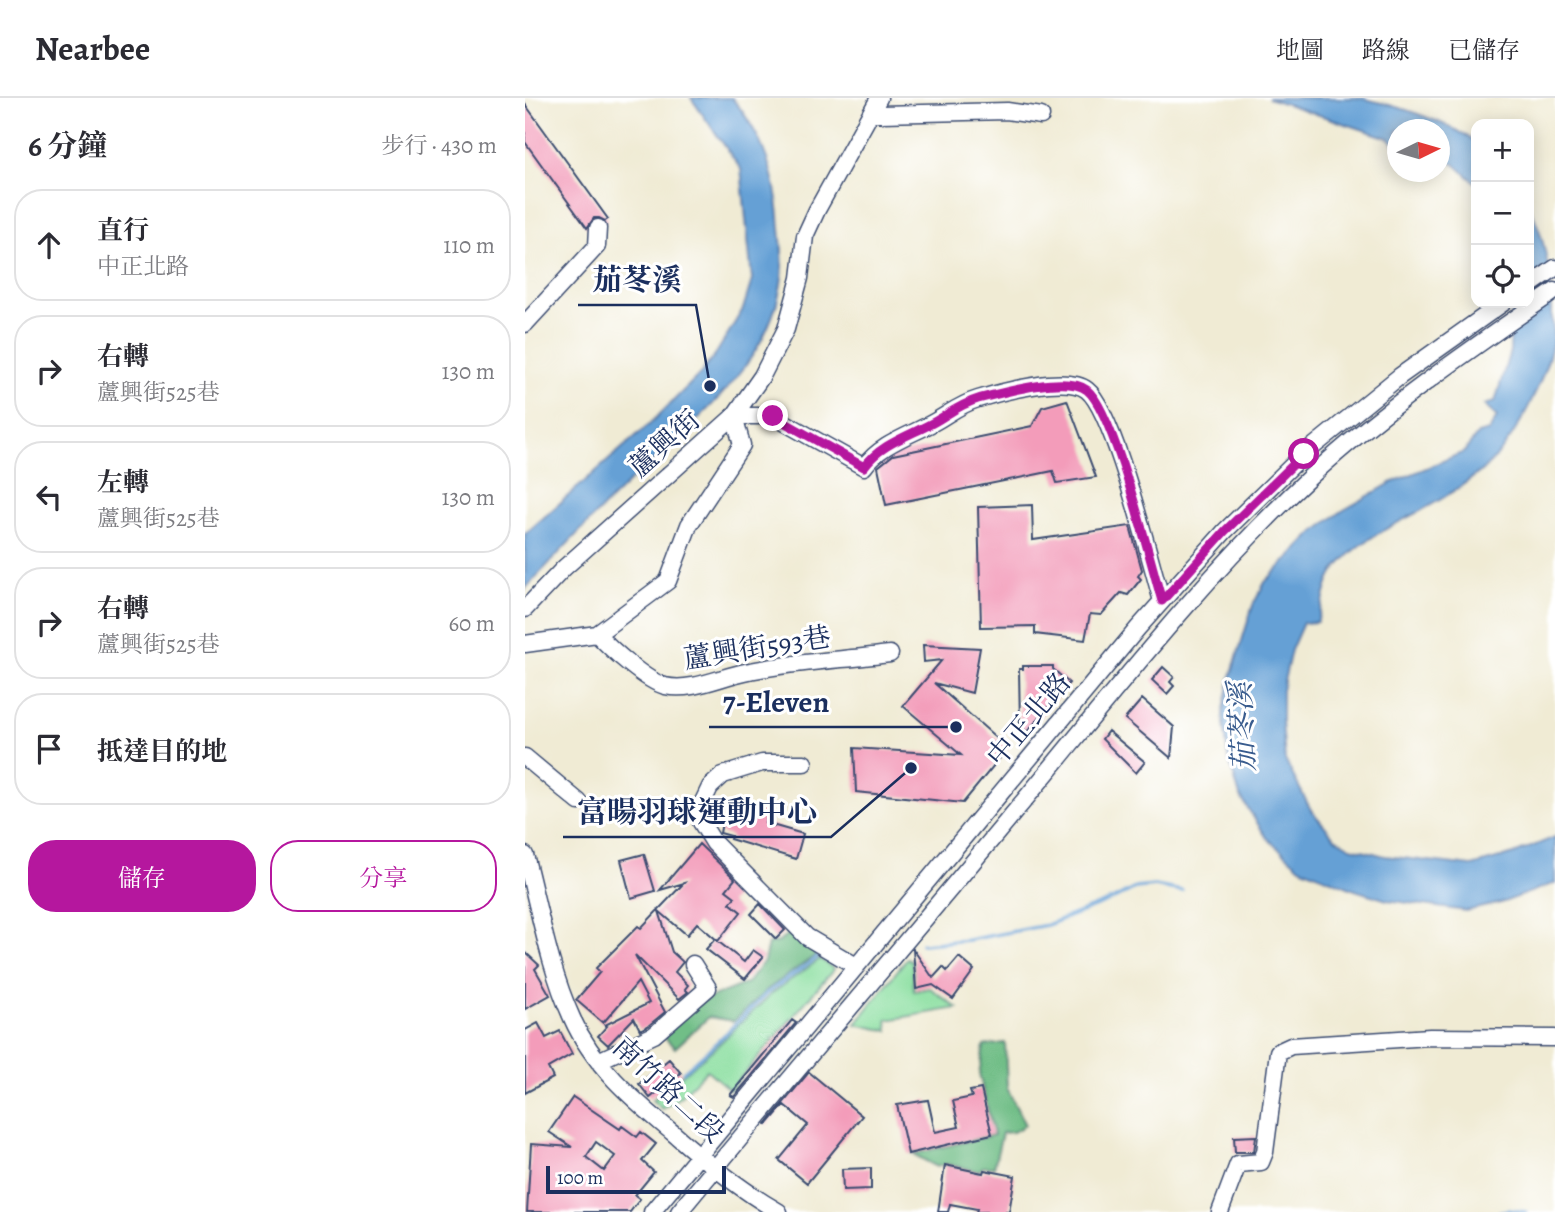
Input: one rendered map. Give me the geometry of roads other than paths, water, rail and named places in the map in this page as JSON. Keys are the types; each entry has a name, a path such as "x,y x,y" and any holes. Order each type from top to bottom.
{"street":[{"path":"876,104 881,114 1007,111 1041,116"},
{"name":"蘆興街","path":"525,609 563,568 734,416 762,376 786,329 800,278 805,236 876,104"},
{"path":"525,324 597,246 598,228"},
{"path":"1534,283 1555,268"},
{"name":"中正北路","path":"679,1212 1154,644 1236,551 1342,448 1418,389 1555,292"},
{"name":"中正北路","path":"652,1212 1162,601 1225,531 1304,454 1400,376 1495,308"},
{"path":"525,643 597,634 668,581 689,525 742,445 734,416 773,416 864,467 870,459 897,440 936,421 962,404 1004,392 1065,383 1089,391 1115,441 1162,601"},
{"name":"蘆興街593巷","path":"597,634 618,656 663,686 680,687 745,672 890,654"},
{"path":"525,757 579,802"},
{"path":"804,763 762,763 723,775 710,787 699,810 701,822 715,843 807,937 856,966"},
{"name":"南竹路二段","path":"525,855 530,894 571,1017 586,1046 642,1107 742,1189 779,1212"},
{"path":"598,1061 654,1035 708,988 693,964"},
{"path":"1220,1212 1238,1164 1261,1162 1265,1152 1278,1052 1282,1049 1291,1046 1430,1037 1555,1038"}],"water":[{"path":"691,98 732,98 751,124 765,153 777,199 782,258 781,284 773,316 759,345 720,396 612,498 525,589 525,534 655,419 701,373 743,309 752,280 741,169"},
{"path":"1268,98 1360,98 1405,109 1431,119 1387,119 1387,138"},
{"path":"1450,128 1471,139 1471,179 1450,162"},
{"path":"1534,218 1546,256 1553,332 1548,360 1529,406 1503,448 1483,470 1443,498 1373,537 1337,568 1327,586 1317,622 1303,623 1291,650 1282,690 1285,760 1311,810 1335,838 1351,847 1385,856 1472,866 1514,854 1555,837 1555,883 1501,903 1466,911 1387,900 1300,867 1267,838 1240,796 1228,757 1223,714 1231,676 1253,605 1265,582 1313,533 1342,511 1391,483 1464,452 1478,434 1489,431 1497,417 1484,405 1495,402 1510,351 1512,308 1534,308"}],"waterway":[{"path":"922,944 968,940 1047,925 1112,900 1135,888 1155,886 1182,891"},
{"path":"683,1072 767,993 818,957"},
{"path":"1499,1212 1526,1212"}],"place":[{"name":"茄苳溪","path":"710,386"},
{"name":"7-Eleven","path":"956,727"},
{"name":"富暘羽球運動中心","path":"911,768"}]}
